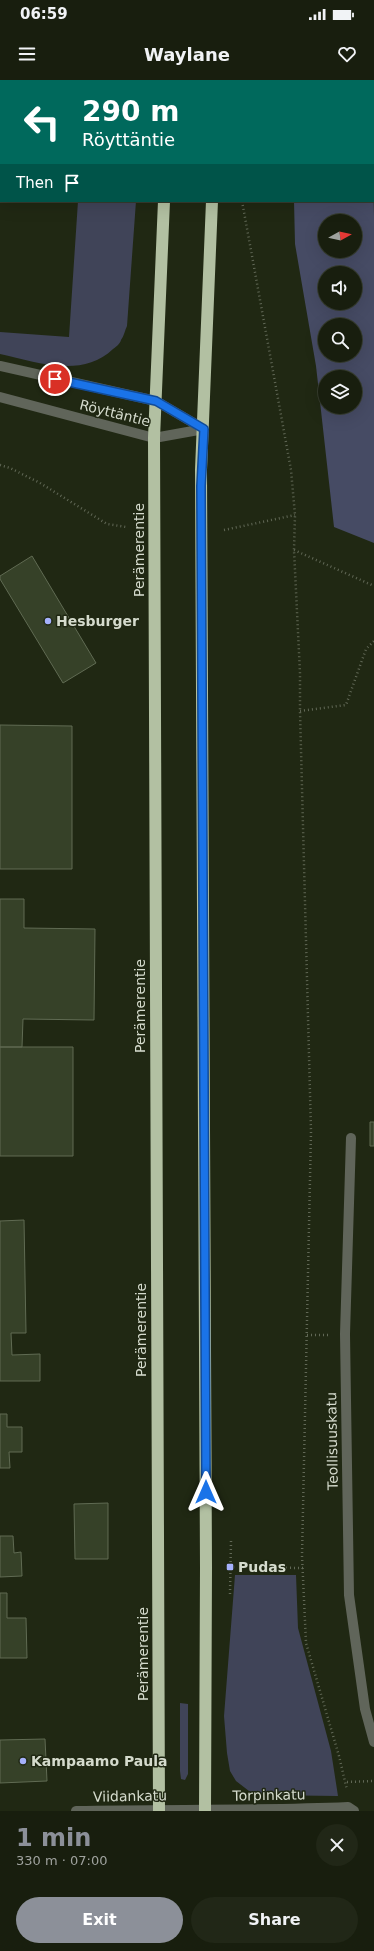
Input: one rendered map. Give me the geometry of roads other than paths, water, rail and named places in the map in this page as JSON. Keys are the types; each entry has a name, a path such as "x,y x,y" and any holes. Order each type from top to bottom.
{"highway":[{"name":"Perämerentie","path":"159,1810 154,438 164,202"},
{"path":"205,1810 206,1559 201,486 212,202"}],"street":[{"name":"Röyttäntie","path":"0,366 156,401 204,429"},
{"name":"Röyttäntie","path":"0,397 154,438"},
{"path":"154,438 204,429"},
{"name":"Teollisuuskatu","path":"351,1138 345,1334 348,1595 365,1709 374,1742"},
{"name":"Torpinkatu","path":"185,1810 351,1809"},
{"name":"Viidankatu","path":"76,1811 185,1810"}],"place":[{"name":"Hesburger","path":"48,621"},
{"name":"Pudas","path":"230,1567"},
{"name":"Kampaamo Paula","path":"23,1761"}]}
